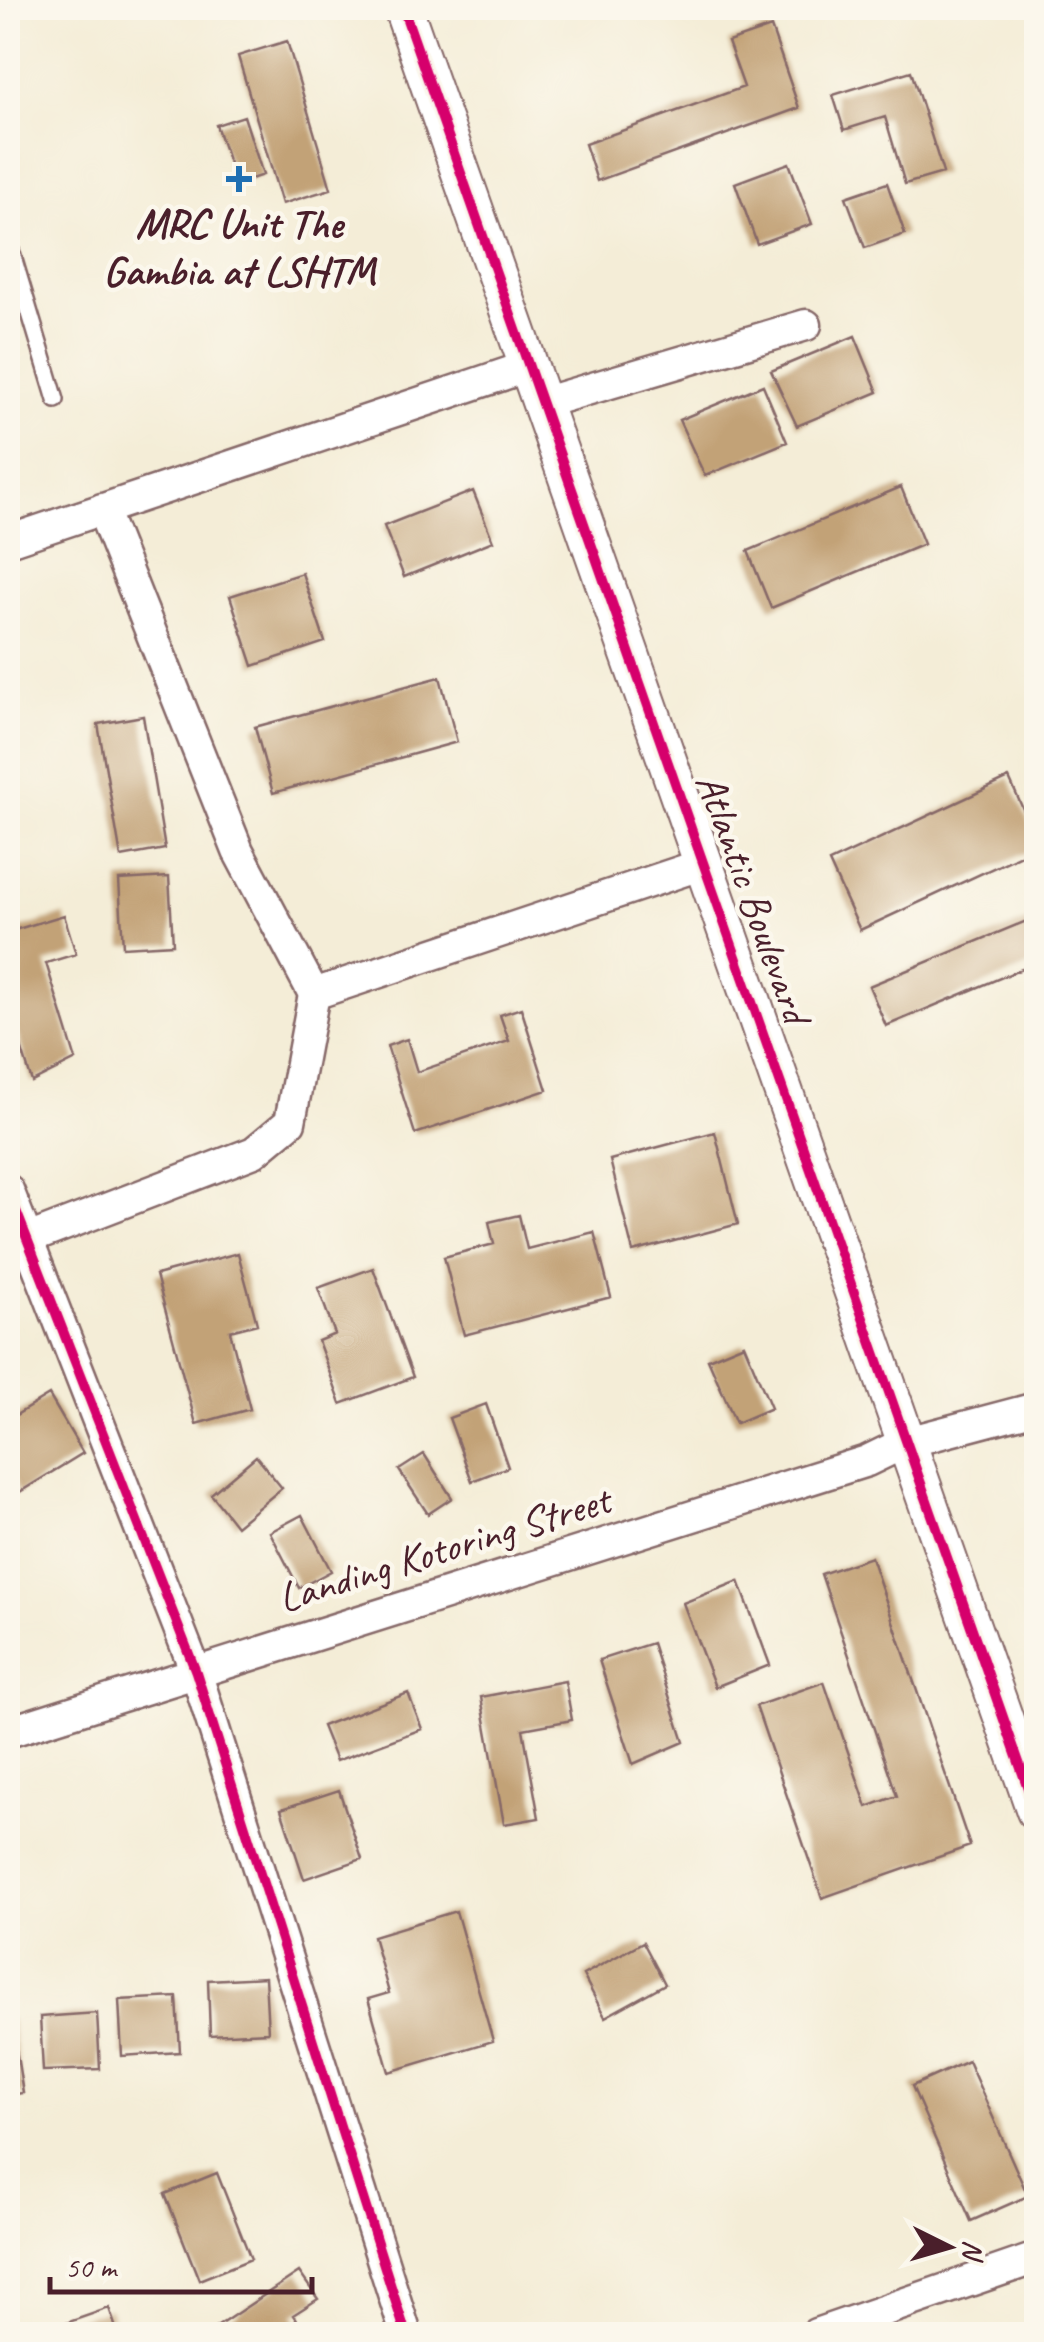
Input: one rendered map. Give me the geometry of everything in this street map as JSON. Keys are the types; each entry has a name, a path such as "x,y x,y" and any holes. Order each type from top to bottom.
{"street":[{"name":"Atlantic Boulevard","path":"404,8 1036,1811"},
{"path":"542,403 806,324"},
{"path":"8,541 529,366"},
{"path":"28,1239 254,1152 290,1122 314,994 238,851 102,510"},
{"path":"314,994 706,863"},
{"path":"8,1190 196,1672 406,2334"},
{"name":"Landing Kotoring Street","path":"8,1732 849,1467 904,1443 1036,1408"},
{"path":"816,2334 1036,2258"}],"lane":[{"path":"8,240 56,400"}],"building":[{"path":"771,27 799,108 597,181 585,144 744,87 728,42"},
{"path":"287,41 331,189 282,204 238,56"},
{"path":"911,71 943,173 905,184 885,117 844,130 833,95"},
{"path":"244,116 263,175 236,184 216,125"},
{"path":"789,163 812,224 757,244 735,183"},
{"path":"887,183 905,234 865,248 846,197"},
{"path":"855,336 878,392 797,426 771,371"},
{"path":"763,385 787,442 705,476 679,420"},
{"path":"901,487 924,544 771,608 748,551"},
{"path":"473,491 493,541 404,577 384,526"},
{"path":"302,573 325,642 253,666 230,596"},
{"path":"440,677 457,742 273,793 255,727"},
{"path":"143,716 165,849 121,857 98,724"},
{"path":"1009,778 1036,838 1036,848 860,930 829,862"},
{"path":"169,877 173,944 123,947 119,880"},
{"path":"64,915 76,954 46,963 76,1060 32,1082 8,1004 8,932"},
{"path":"1036,917 1036,963 886,1026 869,986"},
{"path":"521,1008 547,1090 415,1134 387,1046 407,1039 417,1072 509,1041 500,1015"},
{"path":"715,1132 738,1224 633,1252 610,1160"},
{"path":"519,1215 527,1249 594,1232 611,1297 464,1335 444,1257 494,1244 489,1222"},
{"path":"238,1253 257,1324 230,1331 250,1409 196,1424 156,1275"},
{"path":"373,1268 413,1377 341,1404 318,1341 335,1334 318,1288"},
{"path":"744,1344 771,1408 736,1423 708,1359"},
{"path":"49,1395 83,1453 18,1493 8,1457 8,1420"},
{"path":"486,1404 508,1467 472,1481 449,1418"},
{"path":"424,1454 452,1498 428,1514 399,1470"},
{"path":"256,1456 282,1488 236,1526 211,1494"},
{"path":"302,1515 331,1571 299,1588 270,1532"},
{"path":"871,1557 970,1846 822,1898 756,1706 824,1682 867,1807 897,1796 821,1574"},
{"path":"739,1581 770,1665 715,1687 683,1603"},
{"path":"652,1643 684,1742 633,1764 599,1660"},
{"path":"565,1681 572,1720 523,1729 539,1818 504,1824 481,1697"},
{"path":"408,1693 422,1729 336,1761 322,1726"},
{"path":"339,1790 362,1859 304,1879 281,1809"},
{"path":"456,1911 493,2041 389,2072 368,1999 389,1993 373,1936"},
{"path":"643,1942 665,1984 605,2017 583,1975"},
{"path":"265,1977 268,2032 210,2035 208,1980"},
{"path":"177,1997 180,2052 122,2056 119,2000"},
{"path":"97,2013 100,2069 43,2071 40,2017"},
{"path":"8,2018 23,2093 8,2095"},
{"path":"968,2061 1028,2196 971,2221 912,2086"},
{"path":"217,2173 251,2259 199,2280 165,2194"},
{"path":"299,2272 318,2299 293,2315 306,2334 206,2334"},
{"path":"109,2308 118,2334 47,2334 46,2330"}],"cycle path":[{"path":"403,8 1036,1811"},
{"path":"8,1190 196,1672 406,2334"}],"place":[{"name":"MRC Unit The Gambia at LSHTM","path":"239,179"}]}
